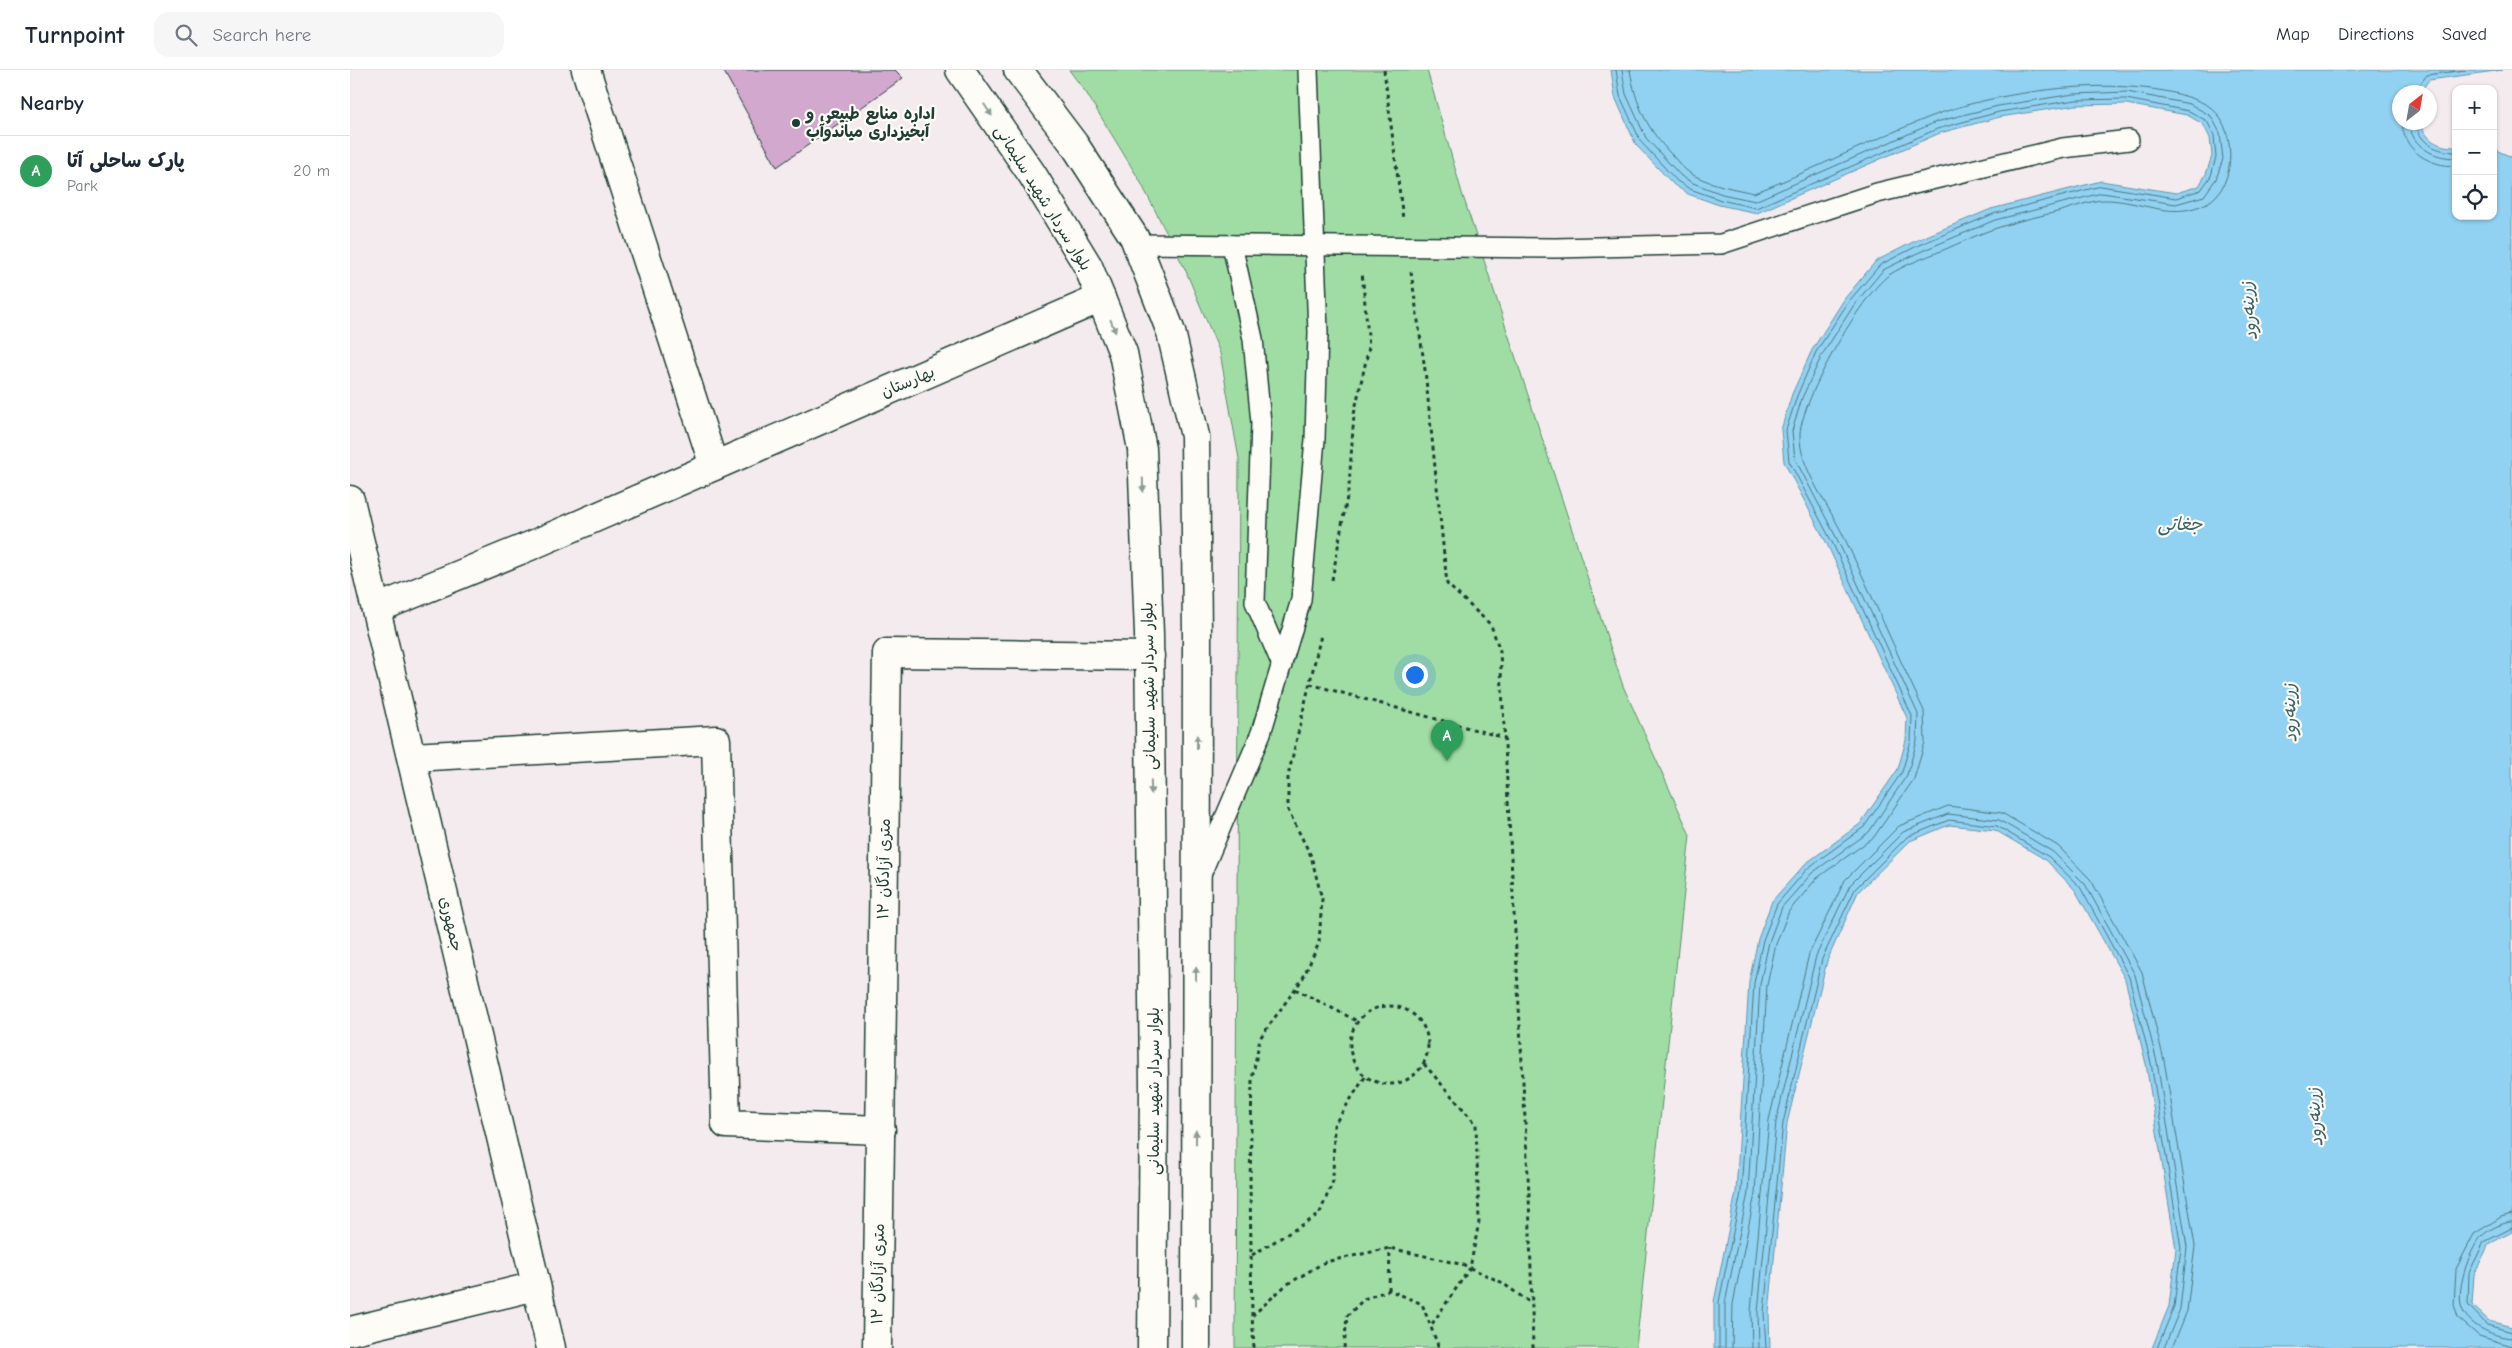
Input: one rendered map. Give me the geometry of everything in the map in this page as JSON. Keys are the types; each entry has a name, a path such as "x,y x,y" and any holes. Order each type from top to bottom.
{"street":[{"path":"586,70 714,466"},
{"name":"بلوار سردار شهید سلیمانی","path":"960,70 1032,174 1088,266 1123,353 1142,449 1150,656 1154,1084 1152,1348"},
{"path":"1018,70 1074,144 1137,244 1171,332 1195,436 1196,1348"},
{"name":"بهارستان","path":"376,608 530,546 1101,298"},
{"name":"جمهوری","path":"350,500 551,1348"},
{"name":"۱۲ متری آزادگان","path":"877,1348 887,653 1150,656"},
{"path":"412,757 716,740 726,1124 881,1130"},
{"path":"350,1331 536,1286"}],"lane":[{"path":"1196,884 1261,733 1302,600 1312,477 1318,332 1308,70"},
{"path":"1137,244 1556,248 1721,244 1877,193 2063,148 2129,140"},
{"path":"1232,245 1253,339 1261,423 1255,602 1282,666"}],"path":[{"path":"1384,70 1425,370 1447,584 1491,625 1500,651 1530,1194 1533,1348"},
{"path":"1332,584 1349,486 1354,414 1370,347 1359,247"},
{"path":"1254,1348 1251,1256 1252,1079 1260,1038 1303,978 1318,942 1322,899 1311,856 1288,810 1288,776 1323,629"},
{"path":"1311,684 1504,738"},
{"path":"1295,989 1357,1021"},
{"path":"1390,1005 1402,1008 1414,1015 1423,1025 1428,1038 1428,1051 1424,1064 1416,1074 1404,1082 1391,1085 1378,1083 1365,1077 1356,1067 1351,1056 1349,1044 1351,1032 1357,1021 1372,1010 1390,1005"},
{"path":"1424,1064 1476,1124 1479,1222 1470,1268 1430,1327"},
{"path":"1251,1256 1319,1215 1332,1180 1334,1124 1365,1077"},
{"path":"1252,1316 1286,1285 1325,1262 1390,1248 1430,1256 1470,1268 1501,1282 1532,1304"},
{"path":"1389,1290 1390,1248"},
{"path":"1344,1348 1347,1316 1364,1299 1389,1290 1422,1304 1439,1348"}],"green space":[{"path":"1069,70 1427,70 1462,193 1623,686 1690,835 1636,1348 1235,1348 1239,459 1220,353 1185,269 1140,181 1087,94"}],"water":[{"name":"جغاتی","path":"1611,70 2503,70 2429,80 2425,85 2392,85 2392,130 2424,130 2433,141 2443,146 2452,147 2452,220 2497,220 2497,151 2512,157 2512,1232 2489,1244 2474,1275 2472,1305 2489,1321 2512,1327 2512,1348 2152,1348 2169,1306 2176,1249 2146,1064 2125,979 2075,890 2046,860 1995,830 1949,825 1910,841 1858,892 1827,961 1787,1123 1769,1313 1770,1348 1714,1348 1714,1302 1736,1192 1749,982 1758,939 1772,901 1805,864 1860,824 1898,769 1906,740 1907,718 1827,544 1784,462 1781,430 1792,394 1812,350 1845,298 1876,261 1917,240 1991,209 2101,181 2176,193 2199,186 2206,174 2212,156 2210,138 2203,124 2187,115 2126,104 2076,105 2000,117 1940,133 1757,213 1719,205 1688,194 1674,185 1636,145 1615,97"}],"building":[{"name":"اداره منابع طبیعی و آبخیزداری میاندوآب","path":"723,70 895,70 903,78 777,167"}],"place":[{"name":"اداره منابع طبیعی و آبخیزداری میاندوآب","path":"796,123"},
{"name":"پارک ساحلی آتا","path":"1447,761"}],"water label":[{"name":"زرینه‌رود","path":"2249,311"},
{"name":"زرینه‌رود","path":"2290,713"},
{"name":"زرینه‌رود","path":"2315,1117"}]}
